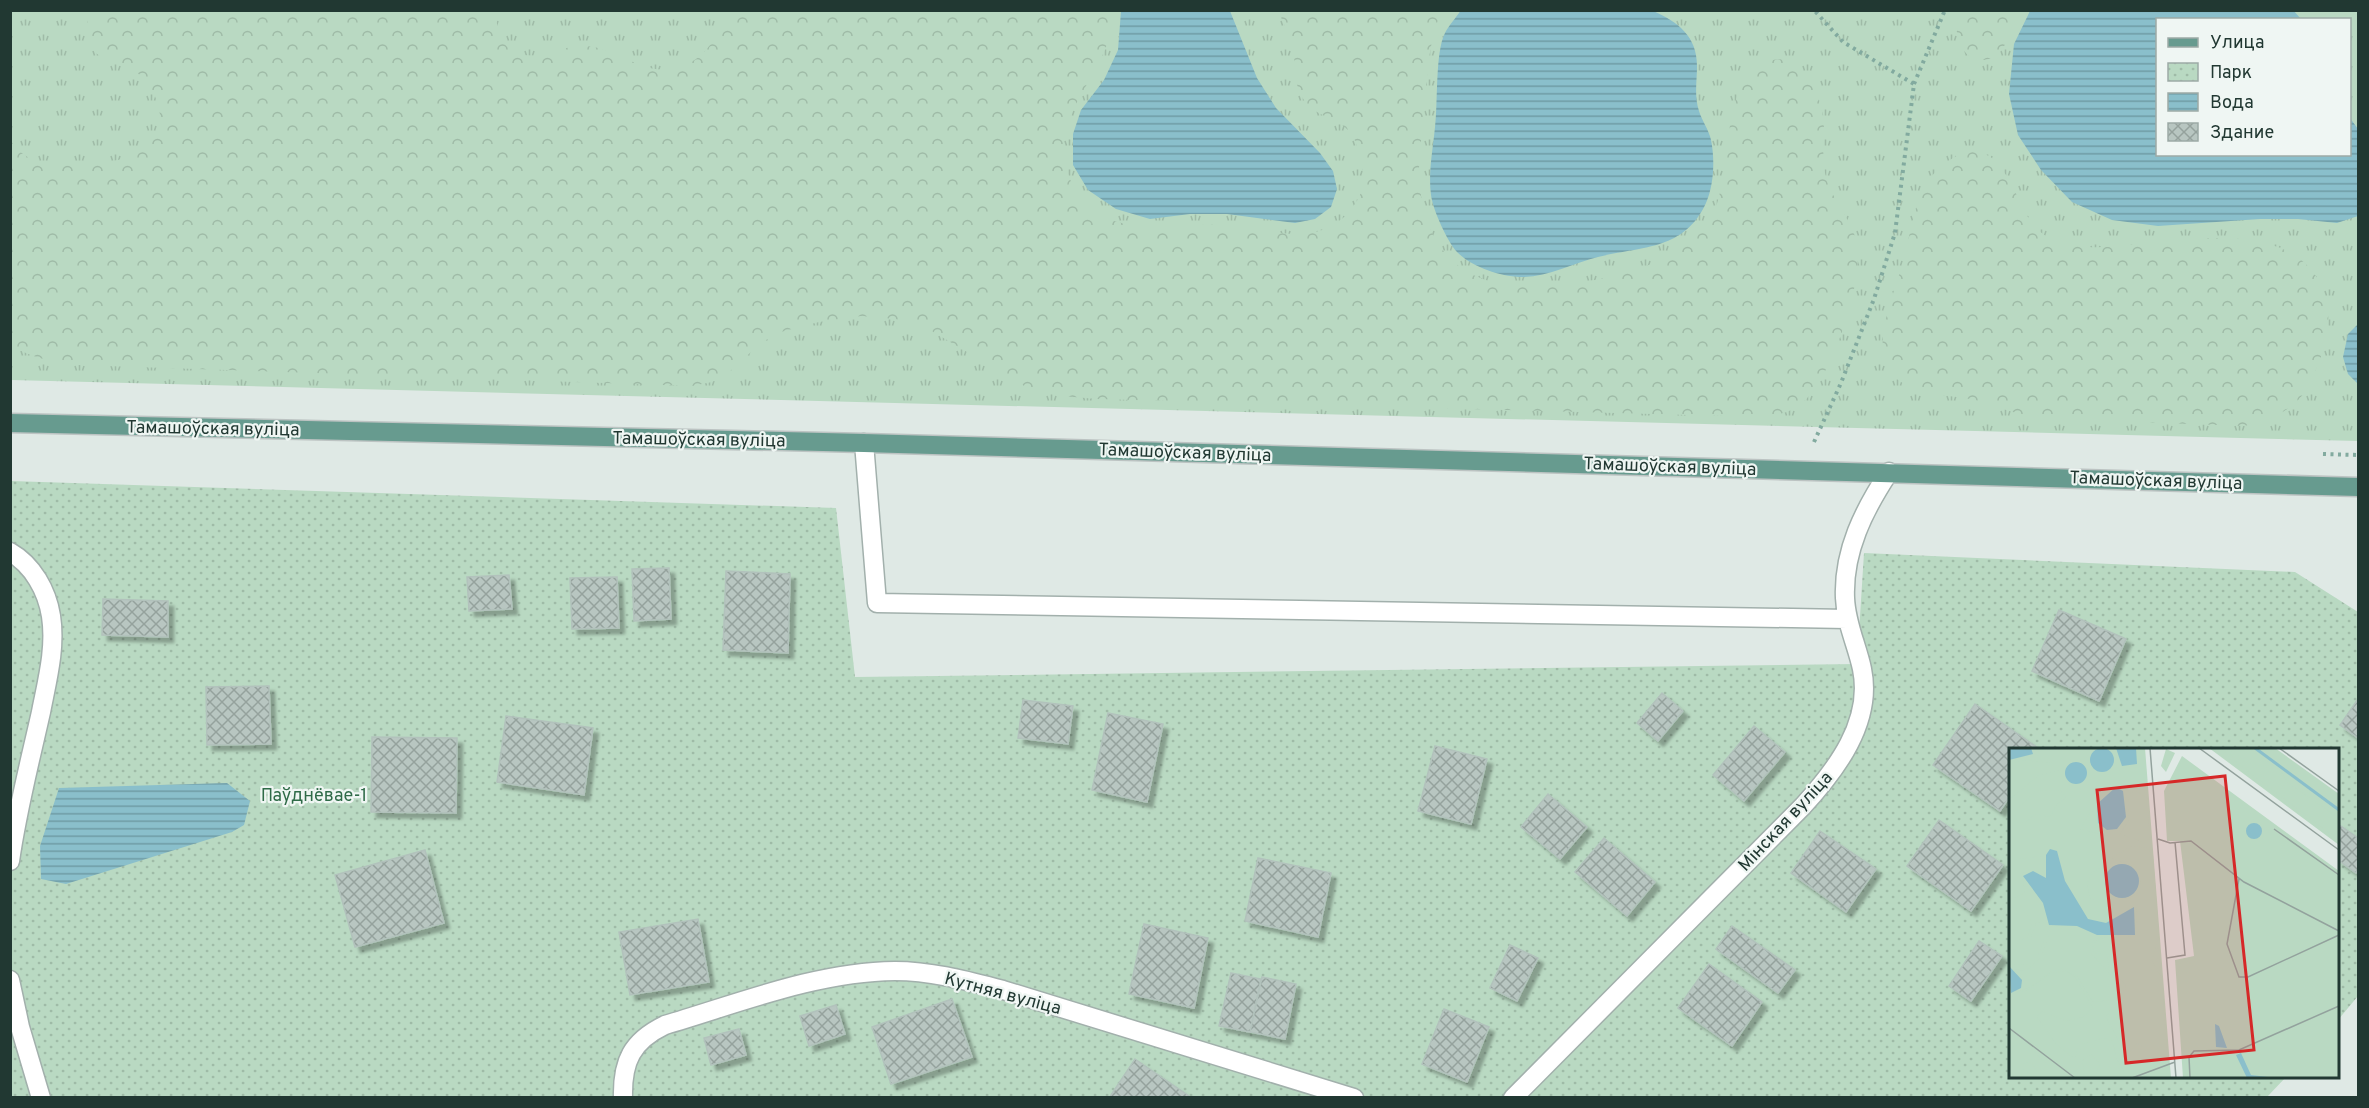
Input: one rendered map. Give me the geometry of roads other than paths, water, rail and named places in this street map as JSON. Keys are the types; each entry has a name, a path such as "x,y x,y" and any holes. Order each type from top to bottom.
{"main road":[{"name":"Тамашоўская вуліца","path":"10,423 864,443 2358,487"}],"lane":[{"path":"864,443 877,603 1847,620"},
{"name":"Мінская вуліца","path":"1513,1098 1803,806 1831,775 1851,742 1861,706 1863,671 1847,620 1846,574 1851,548 1869,504 1889,472"},
{"path":"10,552 19,557 36,576 45,594 51,616 51,658 10,861"},
{"name":"Кутняя вуліца","path":"623,1098 622,1081 627,1061 637,1043 650,1032 665,1024 801,985 865,973 897,971 961,979 1003,990 1354,1098"},
{"path":"10,980 20,1027 41,1098"}],"water":[{"path":"1461,10 1653,11 1678,25 1694,46 1697,66 1697,105 1710,136 1712,147 1711,188 1697,219 1686,230 1660,244 1598,257 1550,273 1530,277 1512,276 1486,270 1457,252 1434,209 1430,178 1440,52 1448,27"},
{"path":"2293,10 2300,18 2156,18 2156,156 2351,156 2351,119 2358,129 2358,216 2337,223 2298,219 2260,219 2158,226 2112,220 2072,202 2041,170 2018,135 2009,94 2014,44 2030,11"},
{"path":"1121,11 1230,11 1257,78 1276,108 1320,153 1333,171 1337,189 1331,207 1315,219 1295,223 1227,214 1190,214 1150,219 1116,209 1088,190 1073,165 1073,134 1081,110 1104,80 1118,50"},
{"path":"2358,324 2358,384 2348,374 2343,357 2348,334"},
{"path":"227,783 250,801 244,825 232,832 66,884 41,879 40,846 59,788"}],"park label":[{"name":"Паўднёвае-1","path":"314,795"}]}
